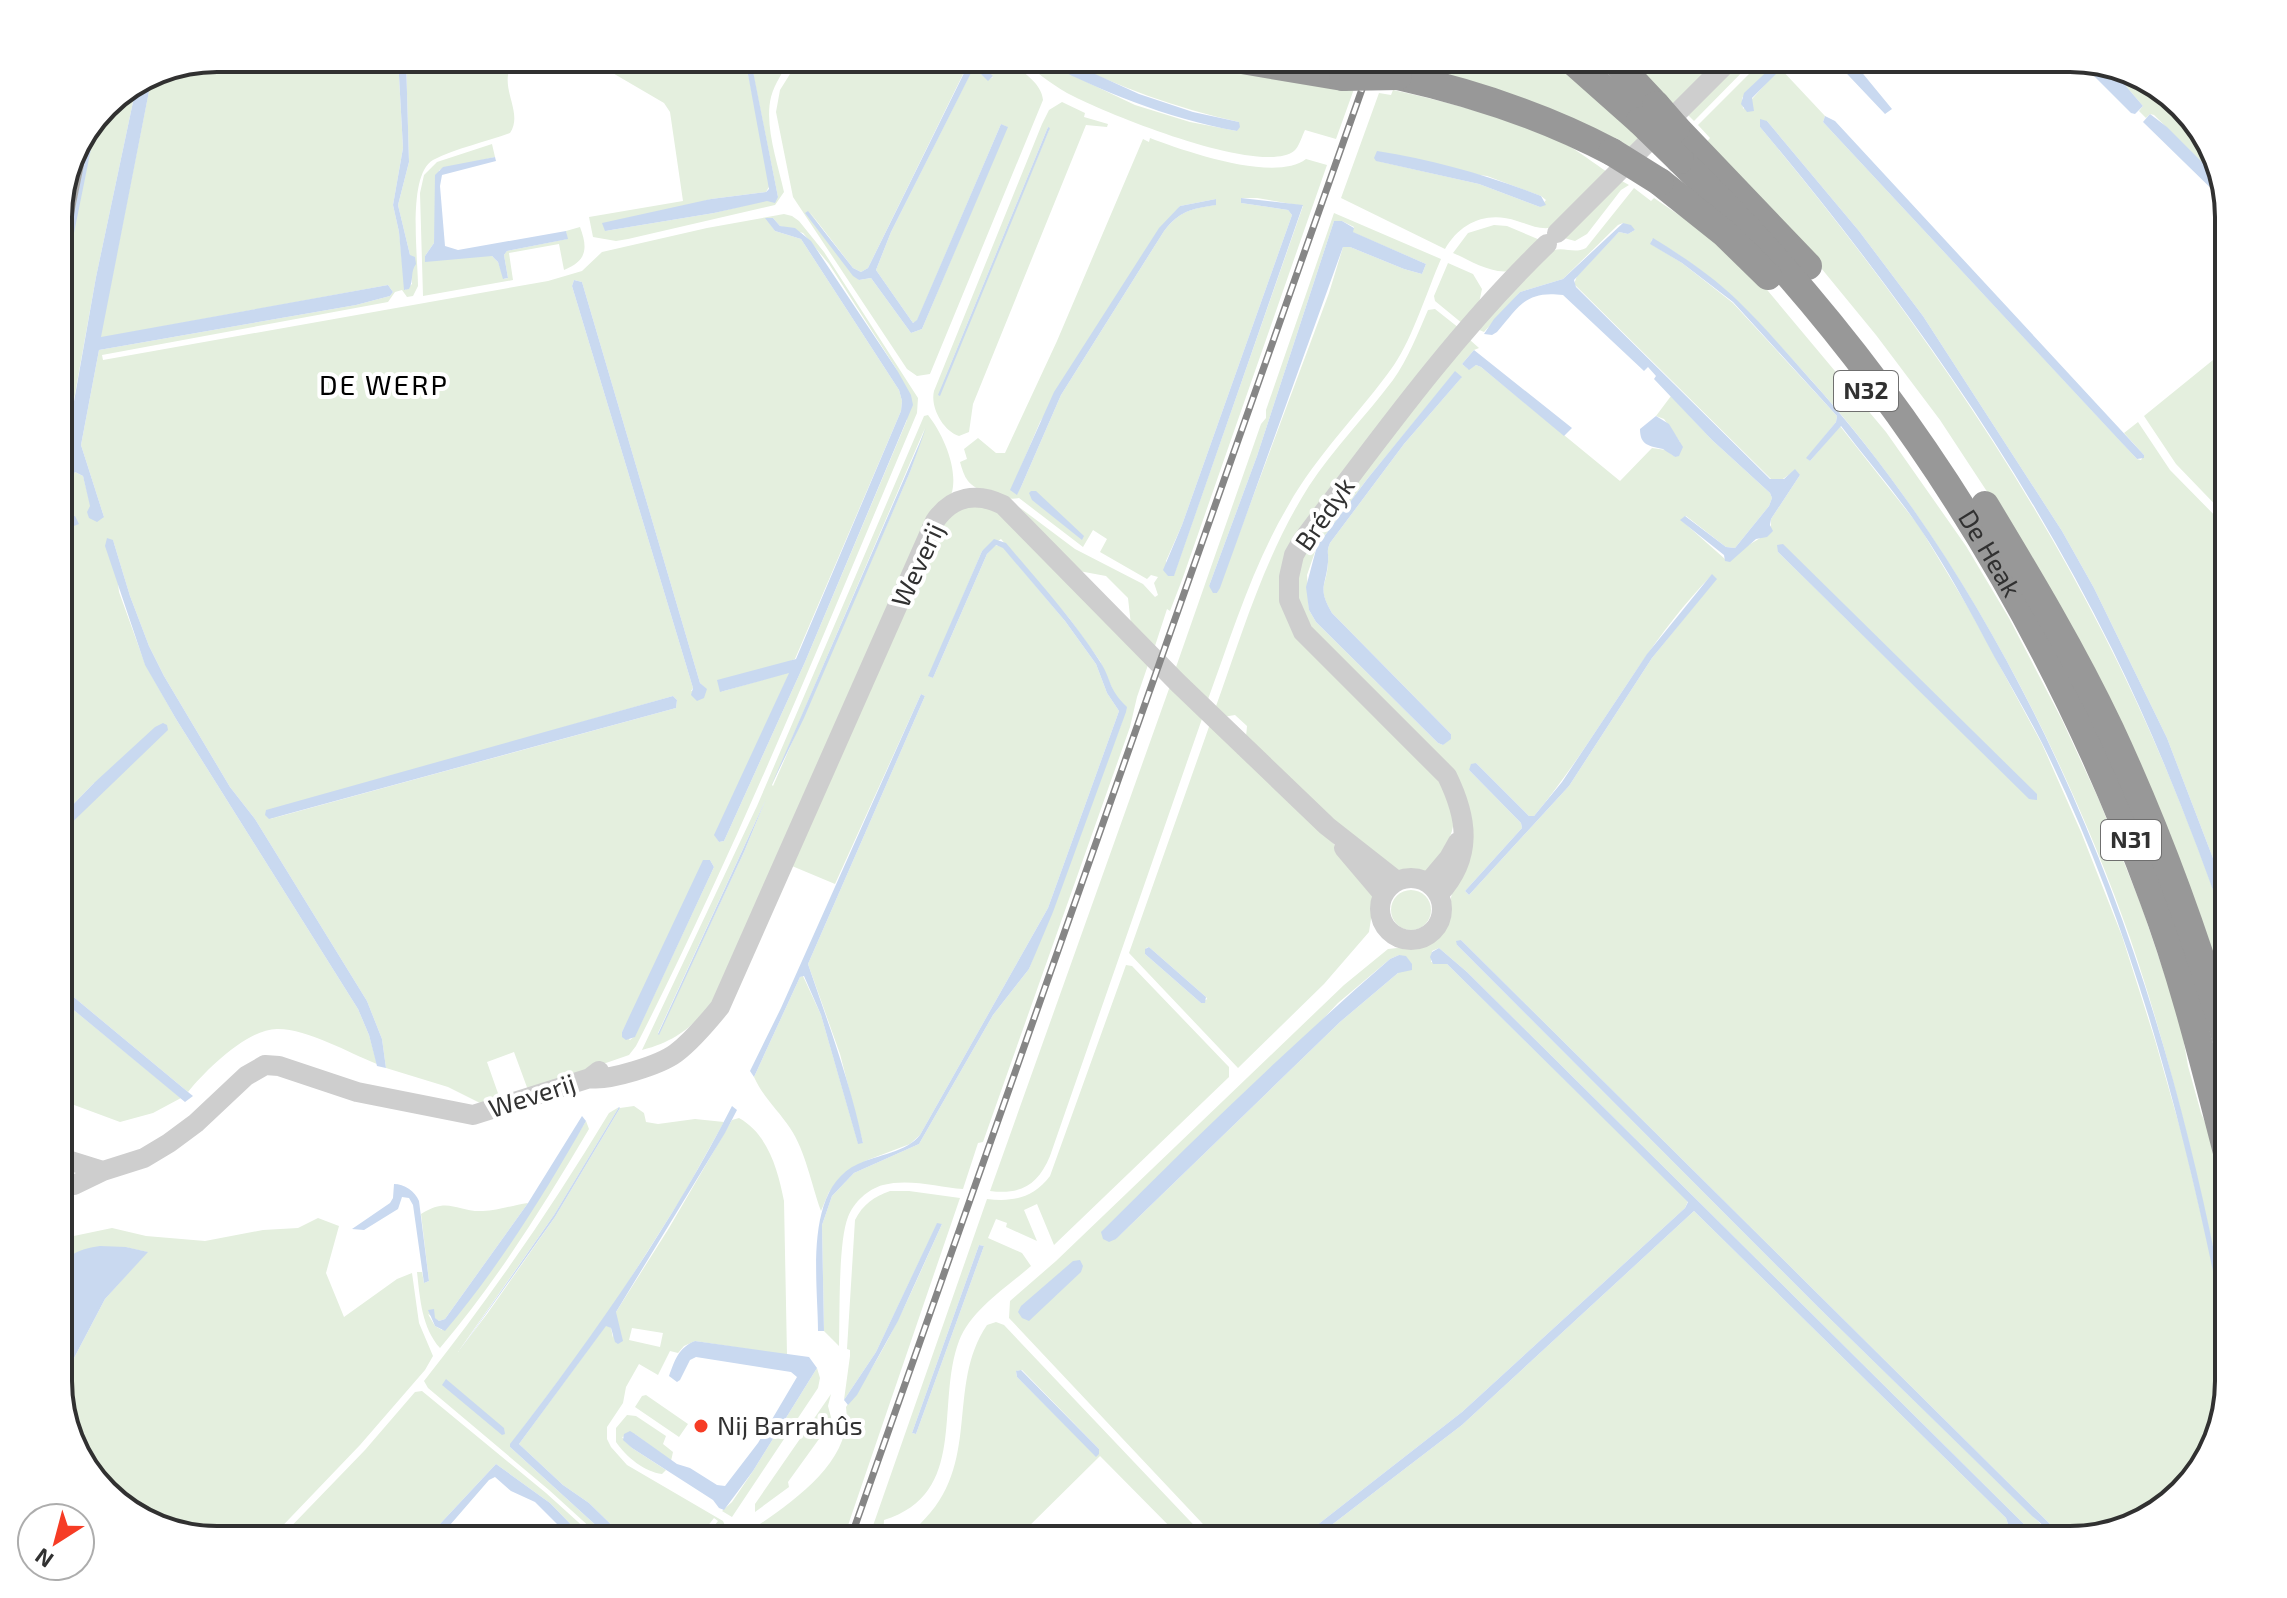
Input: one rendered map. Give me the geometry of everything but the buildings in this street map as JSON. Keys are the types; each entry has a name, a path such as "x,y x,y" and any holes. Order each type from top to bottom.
{"highway":[{"name":"N32","path":"1345,72 1398,76 1517,108 1612,152 1660,182 1724,233 1775,283 1884,413 1945,496 1984,540"},
{"name":"De Heak","path":"1590,72 1650,111"},
{"name":"De Heak","path":"1609,72 1782,236 1869,341 1974,487 2028,575 2083,675 2134,782 2177,889 2215,1006"},
{"name":"N31","path":"1622,72 1650,111"},
{"name":"De Heak","path":"1683,144 1854,352 1917,437 1984,540 2036,634 2113,796 2154,900 2183,990 2215,1108"}],"street":[{"name":"Brédyk","path":"1433,888 1451,881 1464,848 1460,812 1447,776 1303,632 1289,600 1289,577 1294,555 1386,430 1472,322 1718,72"},
{"name":"Weverij","path":"103,1171 144,1158 169,1143 196,1123 246,1076 265,1065 279,1066 357,1092 473,1115 590,1078 612,1077 666,1059 677,1052 712,1017 733,981 935,521 950,504 966,498 988,498 1003,505 1178,683 1390,888"},
{"path":"1412,878 1433,888 1442,914 1438,926 1423,939 1410,941 1394,936 1383,925 1379,909 1390,888 1412,878"},
{"path":"72,1161 103,1171"},
{"path":"72,1180 103,1171"}],"green space":[{"path":"399,72 403,148 393,205 405,290 412,284 410,255 398,205 409,162 406,72 509,72 513,126 510,133 442,156 425,169 417,199 418,286 413,296 407,297 402,290 395,292 388,302 102,355 103,360 548,281 582,271 602,252 784,214 799,221 824,252 918,398 917,413 712,890 629,1055 528,1090 514,1052 487,1062 500,1099 482,1104 448,1087 386,1068 382,1039 367,1001 255,819 230,787 164,676 130,596 113,540 119,592 145,664 176,719 358,1009 377,1064 328,1042 278,1029 254,1035 228,1052 188,1092 72,996 72,822 100,793 94,783 72,806 72,477 75,472 83,476 91,507 104,517 81,445 99,350 356,305 390,296 393,292 388,285 100,338 149,89 198,73","holes":["766,218 773,218 780,226 803,233 829,264 897,370 907,420 805,662 724,841 719,842 715,835 790,672 720,692 795,659 901,411 902,401 899,390 801,239 775,231","574,280 582,282 700,683 706,689 691,691 693,688 572,286","673,696 677,700 676,708 270,819 533,736","710,860 714,867 635,1036 630,1040 622,1032"]},
{"path":"611,72 748,72 770,185 766,192 711,199 605,231 714,213 778,197 753,72 782,72 771,97 769,120 784,192 775,205 628,239 616,241 593,237 589,217 683,201 670,112 664,103"},
{"path":"791,72 964,72 868,268 861,272 853,268 809,211 859,280 871,278 911,333 922,329 1007,127 1001,124 917,321 913,323 876,270 891,232 971,72 979,72 988,80 993,77 988,72 1024,72 1042,93 1043,100 930,374 917,376 907,369 793,197 776,112 780,90"},
{"path":"1036,72 1065,72 1135,105 1190,122 1237,131 1239,122 1148,96 1091,72 1270,72 1354,89 1336,139 1305,130 1294,151 1276,157 1249,156 1181,139 1112,114 1054,85"},
{"path":"1427,72 1577,72 1644,135 1631,148 1616,138 1614,140"},
{"path":"1638,72 1708,72 1674,107"},
{"path":"1728,72 1742,72 1694,121 1686,113"},
{"path":"1751,72 1767,72 1742,98 1743,109 1776,72 1784,72 1825,116 1823,122 2137,459 2141,460 2144,455 2124,433 2138,422 2170,470 2215,516 2215,863 2167,738 2094,588 2062,531 1923,316 1859,231 1767,121 1760,127 1883,282 1940,362 2046,528 2093,614 2137,703 2215,894 2215,983 2007,522 1940,420 1876,335 1803,246 1706,143 1710,138 1698,125"},
{"path":"2123,82 2150,97 2179,122 2205,165 2154,115 2146,118 2139,111 2143,106"},
{"path":"1393,90 1415,95 1520,125 1567,145 1609,173 1549,228 1506,218 1485,218 1459,232 1445,249 1341,198 1379,93 1391,95","holes":["1377,161 1487,176 1546,200 1540,207 1479,184"]},
{"path":"134,99 96,277 72,411 72,208 75,189 87,153 102,129"},
{"path":"1062,102 1085,113 1084,117 1108,124 1107,127 1086,125 973,404 969,432 959,436 939,418 934,391 1049,110","holes":["1048,127 1049,130 938,395"]},
{"path":"1150,138 1206,157 1252,166 1292,166 1306,159 1327,165 1182,580 1170,611 1167,609 1154,649 1131,625 1128,598 1106,576 1079,571 1019,507 1075,549 1143,584 1155,597 1158,595 1154,583 1158,577 1151,575 1147,579 1100,552 1107,539 1093,530 1083,547 1019,498 1000,497 978,489 967,479 960,462 967,459 964,449 978,438 996,453 1005,453 1057,341 1143,139 1149,142","holes":["1242,198 1303,206 1174,575 1168,576 1166,561 1182,525 1292,215 1288,210 1241,203","1216,199 1215,205 1181,215 1164,231 1061,395 1017,494 1011,490 1040,422 1180,206"]},
{"path":"492,144 495,157 439,170 434,243 425,256 492,256 498,262 504,279 508,278 504,255 507,251 567,239 566,231 580,227 584,253 564,270 559,244 509,253 513,280 423,296 420,193 424,175 437,162"},
{"path":"1620,180 1629,185 1621,190 1587,234 1575,241 1564,238"},
{"path":"1634,188 1698,228 1763,285 1886,432 1966,546 2009,618 2099,800 2141,905 2180,1020 2188,1066 2201,1113 2214,1144 2215,1258 2186,1129 2130,938 2071,790 1997,644 1956,573 1911,506 1863,441 1812,381 1757,321 1718,285 1698,268 1652,239 1651,244 1682,263 1733,303 1837,416 1836,422 1807,458 1810,461 1840,426 1919,526 1969,609 2042,744 2122,936 2184,1142 2215,1279 2215,1390 2207,1427 2200,1445 2179,1476 2150,1501 2125,1515 2089,1525 2052,1526 1461,940 1457,945 1819,1308 2043,1526 2026,1526 1467,972 1439,948 1432,951 1431,962 1447,964 1688,1201 1685,1208 1462,1412 1316,1526 1205,1526 1009,1318 1010,1301 1056,1261 1344,985 1388,949 1425,945 1439,936 1445,926 1469,813 1309,628 1297,586 1308,545 1452,355 1470,340 1479,348 1462,364 1468,369 1476,365 1481,367 1620,481 1652,448 1666,450 1675,457 1680,442 1664,419 1656,416 1671,396 1772,498 1735,548 1726,547 1686,516 1681,520 1725,559 1771,529 1771,519 1800,475 1790,474 1780,481 1771,479 1574,284 1577,276 1619,232 1628,234 1635,230 1623,223 1563,279 1520,292 1484,332 1475,328 1554,250 1586,248","holes":["1455,372 1461,378 1404,444 1330,543 1323,592 1332,613 1451,734 1443,745 1316,622 1309,610 1307,575 1317,546","1778,545 2029,798 1778,552","1712,575 1716,579 1652,658 1569,786 1469,895 1465,891 1522,828 1521,823 1469,770 1476,763 1529,816 1534,816 1664,632","1399,955 1398,973 1340,1022 1116,1239 1338,1003 1390,959"]},
{"path":"1334,213 1441,259 1401,354 1299,487 1275,529 1243,602 1207,702 1175,670 1261,424 1266,418 1266,410","holes":["1334,221 1354,227 1352,232 1426,264 1422,274 1343,247 1329,293 1217,593 1209,586 1257,456"]},
{"path":"1494,225 1507,226 1540,240 1510,271 1488,268 1453,253 1468,233"},
{"path":"1448,263 1473,274 1482,289 1479,303 1463,324 1435,301 1434,296"},
{"path":"1435,309 1459,328 1296,538 1282,601 1441,780 1448,795 1453,828 1438,858 1429,871 1398,871 1338,826 1246,737 1247,726 1235,715 1223,717 1215,709 1256,595 1293,512 1339,445 1393,380 1428,310"},
{"path":"2215,358 2215,504 2176,464 2144,416"},
{"path":"928,415 944,441 953,473 952,492 715,1003 682,1032 642,1050 757,806 924,416","holes":["925,428 910,472 773,786 772,785","766,799 744,852 659,1034 658,1033"]},
{"path":"969,505 996,510 1148,665 1130,727 983,1142 978,1143 963,1189 893,1183 872,1190 858,1201 848,1217 843,1243 839,1346 824,1331 822,1225 832,1196 854,1173 919,1144 993,1015 1029,969 1122,722 1116,697 1100,661 1069,618 1001,539 982,551 929,676 933,678 987,554 995,545 1003,547 1065,621 1096,664 1107,693 1119,711 1048,908 920,1135 910,1144 865,1161 829,1192 821,1211 796,1137 754,1077 803,976 821,1015 858,1143 863,1143 840,1054 808,964 925,696 921,694 835,884 792,866 937,533 950,514"},
{"path":"1170,686 1203,716 1050,1156 1040,1174 1027,1186 1011,1191 990,1191"},
{"path":"1210,724 1326,835 1371,888 1374,899 1369,932 1324,984 1238,1068 1129,953","holes":["1149,947 1206,997 1201,1003 1145,954 1146,948"]},
{"path":"1411,890 1425,896 1431,910 1425,924 1411,930 1397,924 1391,910 1397,896"},
{"path":"1126,965 1132,966 1229,1067 1229,1077 1054,1245 1037,1204 1024,1210 1037,1241 996,1219 988,1238 1022,1253 1031,1266 981,1309 959,1341 952,1366 944,1445 939,1469 928,1490 911,1507 884,1520 884,1526 873,1526 987,1199 1022,1197 1050,1176","holes":["979,1245 984,1246 916,1434 912,1433"]},
{"path":"72,1008 181,1098 153,1113 120,1122 72,1104"},
{"path":"634,1106 644,1113 646,1122 658,1124 695,1119 724,1122 682,1197 604,1320 510,1445 597,1526 589,1526 428,1388 424,1381 521,1250 609,1113 619,1107 554,1215 458,1352 487,1314 555,1217 620,1108"},
{"path":"739,1118 749,1125 770,1154 784,1201 787,1355 695,1341 678,1353 670,1351 658,1375 639,1364 626,1387 623,1403 607,1427 611,1447 627,1465 723,1521 725,1526 714,1526 718,1521 714,1518 708,1526 613,1526 519,1444 606,1325 611,1328 613,1338 616,1312 732,1120","holes":["632,1328 663,1333 660,1347 629,1340"]},
{"path":"586,1121 589,1129 537,1214 481,1296 440,1348 429,1331 419,1292 417,1272 422,1272 424,1283 429,1281 421,1214 446,1205 483,1211 528,1203 445,1319 439,1321 428,1314 435,1326 442,1330 536,1203"},
{"path":"890,1191 909,1191 960,1198 848,1526 757,1526 810,1485 838,1449 845,1429 846,1407 887,1342 942,1224 937,1224 876,1352 844,1400 850,1356 847,1349 855,1220 879,1196"},
{"path":"1694,1211 2006,1518 2008,1524 1330,1526 1462,1425"},
{"path":"318,1218 339,1226 326,1273 344,1317 397,1279 412,1273 419,1323 433,1356 425,1370 360,1445 282,1526 198,1525 153,1511 122,1490 91,1453 77,1418 72,1390 73,1360 105,1299 147,1252 125,1247 72,1255 72,1236 112,1228 146,1236 205,1241 263,1230 298,1228"},
{"path":"996,1322 1004,1325 1195,1526 1169,1526 1100,1456 1029,1526 920,1526 939,1501 951,1476 975,1349 987,1325","holes":["1022,1370 1099,1449 1096,1456 1017,1377 1016,1371"]},
{"path":"817,1368 820,1378 818,1388 732,1517 722,1511 753,1471"},
{"path":"422,1391 583,1526 572,1526 550,1503 496,1464 438,1526 292,1526 365,1450 415,1392"},
{"path":"831,1394 828,1406 832,1421 788,1482 789,1487 755,1512 755,1504"},
{"path":"646,1395 688,1424 679,1437 635,1407"},
{"path":"627,1415 636,1416 666,1436 663,1444 673,1452 671,1461 635,1434 622,1437 632,1448 666,1470 662,1474 636,1463 616,1442 616,1428"}],"water":[{"path":"399,72 406,72 409,162 398,205 410,255 415,257 416,264 409,289 404,290 399,232 393,205 403,148"},
{"path":"748,72 753,72 754,76 778,197 775,203 767,201 605,231 602,223 711,199 766,192 769,189"},
{"path":"965,72 971,72 891,232 876,270 913,323 917,320 1001,124 1008,127 922,329 911,333 871,278 859,280 853,276 805,213 808,211 853,268 861,272 868,268"},
{"path":"979,72 989,72 993,76 988,81"},
{"path":"1065,72 1091,72 1139,94 1193,112 1239,122 1240,127 1237,131 1184,119"},
{"path":"1766,72 1778,72 1752,98 1754,111 1747,112 1741,104 1744,93"},
{"path":"1845,72 1862,72 1892,109 1885,114"},
{"path":"2092,74 2123,82 2143,106 2135,114"},
{"path":"149,89 101,337 388,285 393,292 390,296 356,305 99,350 81,445 104,517 97,522 89,518 87,512 90,506 83,476 75,472 72,477 72,413 96,277 134,99"},
{"path":"2150,114 2167,127 2205,165 2212,189 2143,122"},
{"path":"1825,116 1835,121 2144,458 2137,459 2120,441 1823,122"},
{"path":"1760,119 1767,121 1859,231 1923,316 2062,531 2094,588 2167,738 2215,863 2215,897 2145,719 2076,579 2037,511 1952,378 1906,313 1760,127"},
{"path":"1050,128 940,396 938,395"},
{"path":"1377,151 1480,175 1541,196 1546,205 1540,207 1479,184 1376,161"},
{"path":"495,157 496,161 442,175 440,186 445,246 458,250 566,231 568,239 507,251 504,255 508,278 503,279 498,262 492,256 425,262 425,256 434,243 435,175 443,167"},
{"path":"1241,198 1303,205 1174,576 1168,576 1163,570 1182,525 1292,215 1288,210 1241,203"},
{"path":"1216,199 1216,205 1186,212 1164,231 1061,395 1017,495 1010,490 1054,392 1159,228 1180,206"},
{"path":"765,218 773,218 780,226 795,228 811,241 897,370 913,405 805,662 724,841 719,842 714,835 789,673 720,692 717,680 796,659 901,411 902,401 899,390 801,239 775,231"},
{"path":"1334,221 1342,221 1354,228 1353,232 1426,264 1422,274 1343,247 1220,588 1213,593 1209,586 1257,456"},
{"path":"1623,223 1635,230 1628,234 1619,232 1574,280 1576,287 1770,479 1784,479 1795,469 1800,475 1771,519 1773,531 1767,537 1756,539 1730,562 1725,561 1724,555 1680,520 1685,516 1726,547 1735,548 1769,506 1770,493 1712,440 1654,379 1656,376 1648,367 1644,371 1563,295 1531,298 1497,332 1484,334 1520,292 1563,279"},
{"path":"1653,238 1726,290 1810,379 1878,461 1940,549 1996,641 2046,737 2090,836 2128,936 2189,1141 2215,1256 2215,1283 2177,1117 2132,964 2075,815 2042,743 1929,543 1841,426 1810,461 1806,458 1836,422 1837,416 1733,302 1682,263 1650,244"},
{"path":"574,280 582,282 700,683 707,689 704,698 697,701 691,695 693,688 572,286"},
{"path":"1474,350 1572,428 1564,436 1481,367 1476,365 1469,370 1462,364"},
{"path":"1455,371 1462,377 1404,444 1330,543 1324,587 1332,613 1451,734 1451,739 1443,745 1316,622 1309,610 1306,587 1317,546"},
{"path":"1656,416 1669,424 1683,447 1679,456 1650,446 1642,439 1640,429"},
{"path":"926,428 804,718 771,786"},
{"path":"1031,491 1036,491 1084,536 1082,540 1032,500"},
{"path":"72,516 75,516 79,524 72,527"},
{"path":"107,538 113,540 130,596 164,676 230,787 255,819 367,1001 382,1039 386,1068 377,1066 358,1009 145,665 105,546"},
{"path":"994,539 1006,543 1078,629 1127,707 1126,712 1029,969 993,1015 919,1144 854,1173 832,1196 822,1225 824,1331 818,1331 817,1238 829,1194 840,1176 858,1164 900,1149 920,1135 1048,908 1119,711 1107,693 1096,664 1065,621 1003,548 996,545 987,554 933,678 928,676 982,551"},
{"path":"1783,544 2037,794 2037,800 2029,799 1778,552 1777,545"},
{"path":"1712,574 1717,579 1652,658 1569,786 1469,895 1465,891 1522,828 1521,823 1469,770 1471,764 1476,763 1529,816 1534,816 1562,782 1647,654"},
{"path":"921,694 925,696 808,964 852,1097 863,1143 858,1144 821,1015 804,976 800,977 754,1077 750,1071"},
{"path":"673,696 677,700 676,708 269,819 265,815 266,810"},
{"path":"163,723 168,730 72,823 72,806 155,727"},
{"path":"766,799 744,852 659,1035 658,1034"},
{"path":"703,860 710,860 714,867 635,1037 626,1040 622,1032"},
{"path":"1461,940 2052,1526 2044,1526 2032,1516 1819,1308 1456,941"},
{"path":"1149,947 1206,997 1205,1003 1201,1003 1145,954 1145,949"},
{"path":"1439,948 1467,972 2026,1526 2006,1526 2006,1518 1694,1211 1462,1425 1330,1526 1316,1526 1462,1412 1688,1202 1447,964 1433,964 1430,957"},
{"path":"1406,956 1412,970 1398,973 1340,1022 1116,1239 1109,1242 1103,1239 1101,1232 1207,1127 1353,992 1390,959"},
{"path":"72,996 193,1096 185,1102 72,1009"},
{"path":"732,1106 737,1110 725,1133 616,1312 623,1341 615,1342 611,1328 606,1326 519,1444 613,1526 597,1526 510,1444 629,1280"},
{"path":"619,1107 555,1217 458,1353 554,1215"},
{"path":"582,1116 586,1121 503,1255 445,1331 435,1326 428,1310 434,1309 435,1318 439,1321 445,1319 528,1203"},
{"path":"394,1184 409,1189 419,1201 429,1281 424,1283 413,1205 409,1198 402,1197 398,1209 364,1230 352,1229 390,1203"},
{"path":"937,1223 942,1224 898,1321 857,1395 848,1405 844,1400 876,1352"},
{"path":"979,1245 984,1246 916,1434 912,1433"},
{"path":"100,1246 148,1252 105,1299 72,1364 72,1256"},
{"path":"1080,1260 1083,1266 1081,1272 1029,1321 1022,1318 1018,1312 1021,1306 1073,1261"},
{"path":"695,1341 809,1357 817,1368 753,1471 724,1510 632,1448 623,1440 624,1434 630,1431 677,1464 690,1468 717,1485 725,1486 758,1443 797,1377 791,1372 696,1357 690,1360 677,1382 669,1376 675,1360 685,1347"},
{"path":"1021,1370 1099,1449 1096,1457 1017,1377 1016,1371"},
{"path":"446,1379 504,1428 505,1434 502,1435 442,1385"},
{"path":"496,1464 550,1503 572,1526 559,1526 535,1502 511,1491 495,1477 449,1526 438,1526"}],"waterway":[{"path":"72,233 89,150"}],"railway":[{"path":"855,1526 1368,72"}],"place":[{"name":"Nij Barrahûs","path":"701,1426"}],"district":[{"name":"DE WERP","path":"384,385"}]}
